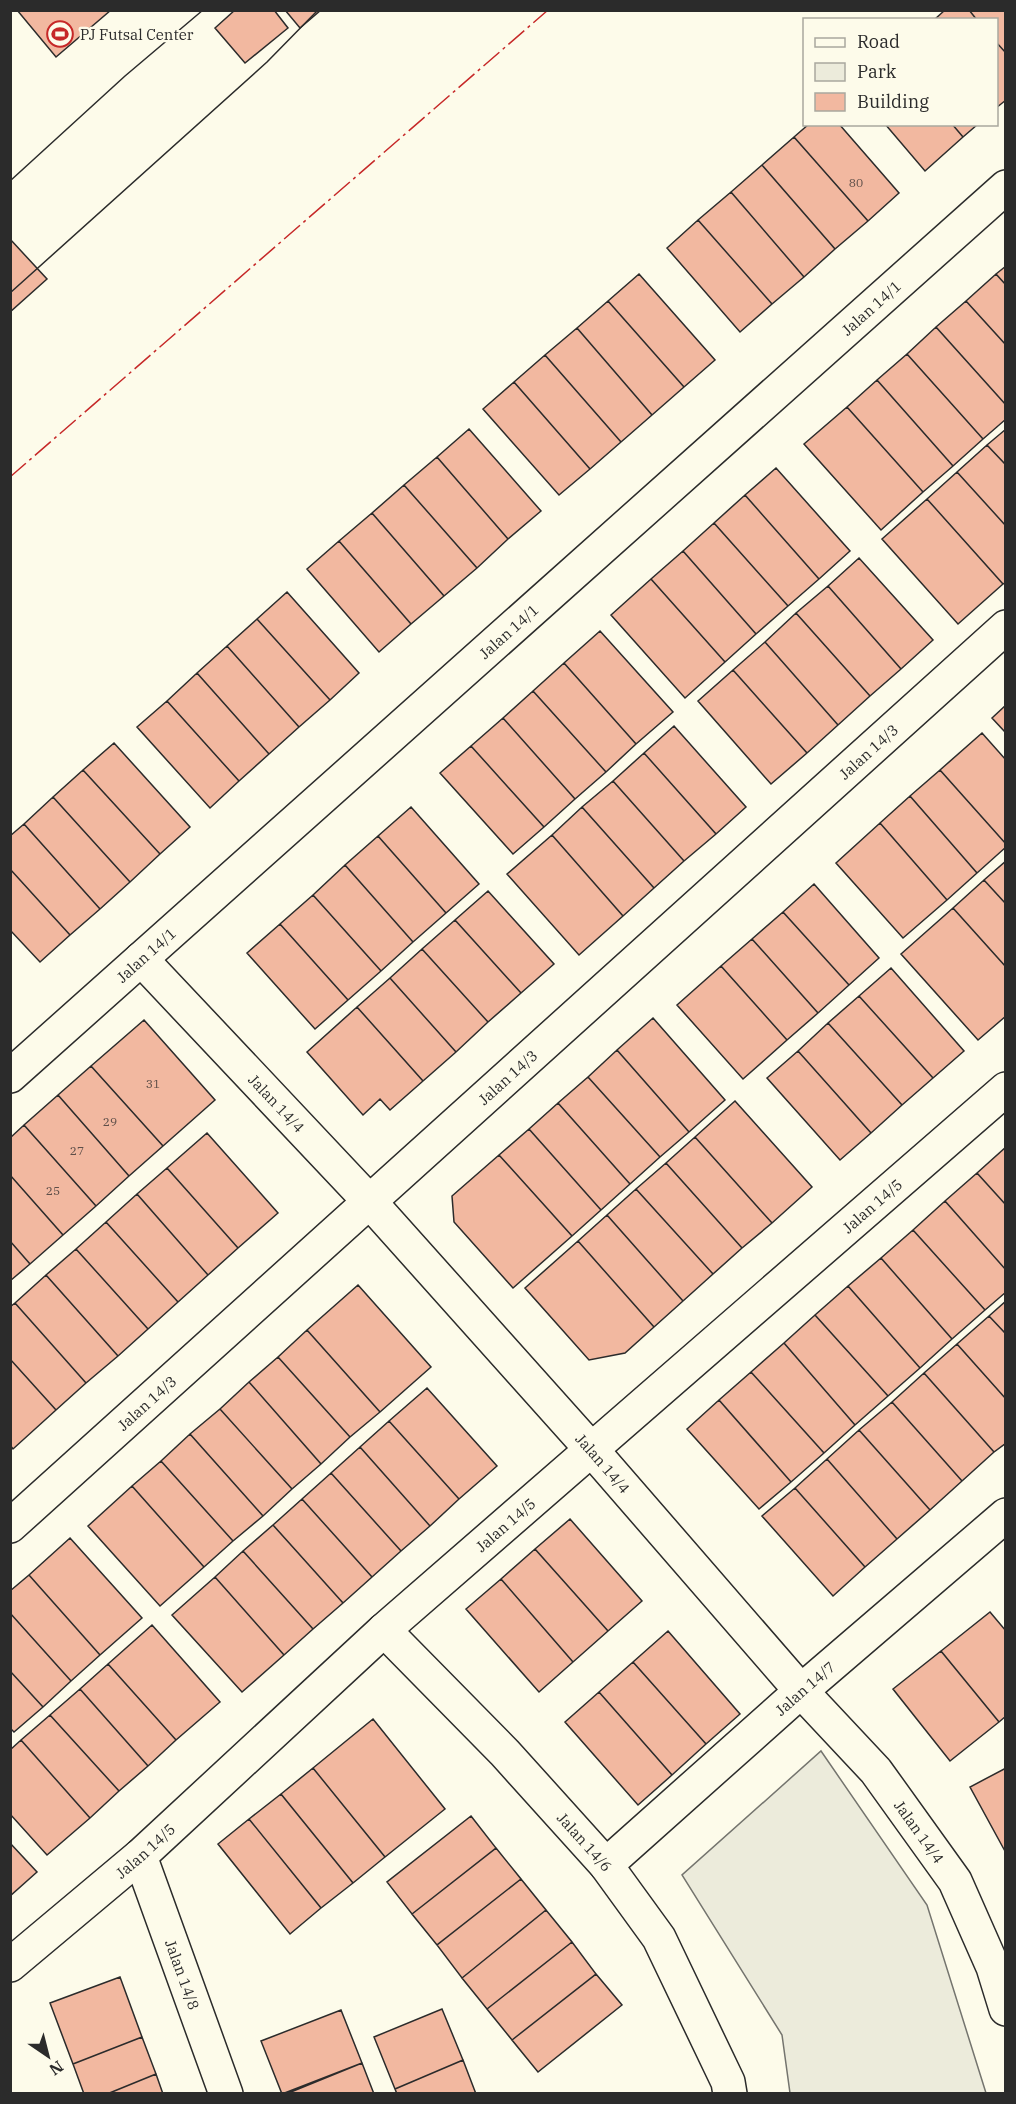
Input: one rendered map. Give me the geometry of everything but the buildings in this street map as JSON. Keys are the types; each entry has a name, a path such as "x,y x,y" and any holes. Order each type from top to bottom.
{"street":[{"name":"Jalan 14/1","path":"10,1076 1005,188"},
{"name":"Jalan 14/3","path":"10,1526 1005,627"},
{"name":"Jalan 14/4","path":"141,959 370,1202 591,1449 801,1691 876,1771 955,1881 993,1967 1005,2009"},
{"name":"Jalan 14/5","path":"10,1965 140,1856 384,1630 1005,1089"},
{"name":"Jalan 14/7","path":"606,1865 801,1691 1005,1515"},
{"name":"Jalan 14/6","path":"384,1630 506,1753 606,1865 659,1938 720,2090"},
{"name":"Jalan 14/8","path":"140,1856 226,2094"}],"green space":[{"path":"821,1751 927,1905 986,2093 790,2093 782,2035 682,1875"}],"tram line":[{"path":"10,181 125,76 203,10"},
{"path":"10,293 267,62 318,10"}],"power":[{"path":"10,477 548,10"}],"place":[{"name":"PJ Futsal Center","path":"60,34"}]}
